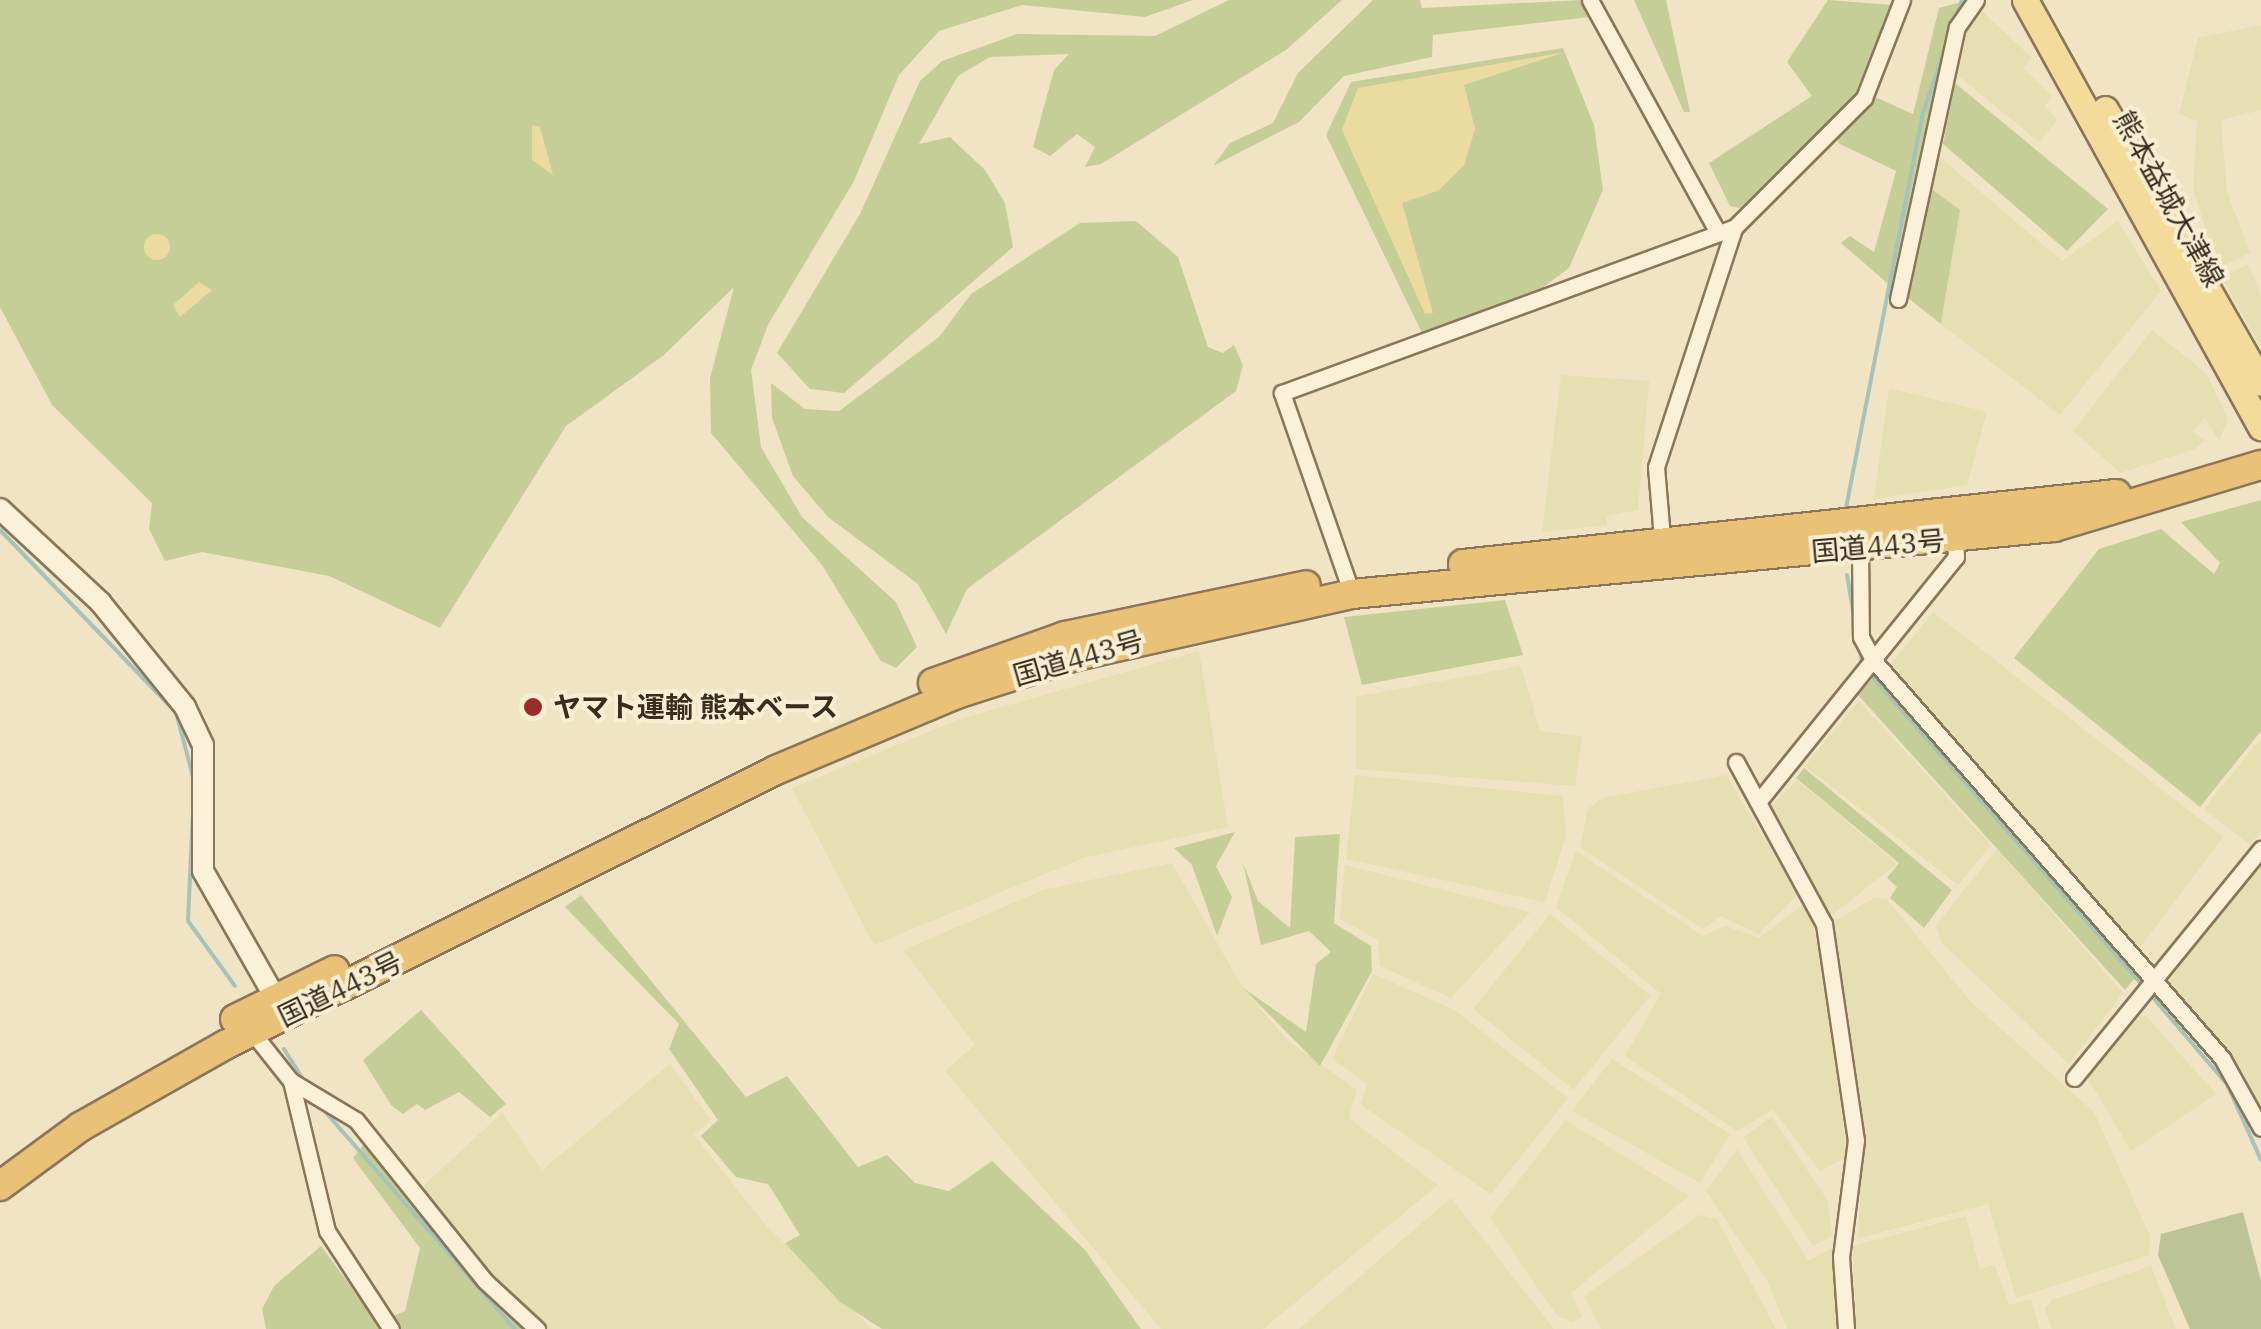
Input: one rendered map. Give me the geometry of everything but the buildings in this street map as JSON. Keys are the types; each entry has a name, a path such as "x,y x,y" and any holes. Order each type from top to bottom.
{"highway":[{"name":"国道443号","path":"0,1164 70,1112 776,770 957,694 1072,657 1352,586 2054,506 2261,455"},
{"name":"国道443号","path":"1663,553 1860,547 2054,527 2261,465"},
{"name":"国道443号","path":"0,1186 80,1127 252,1032 280,1008"}],"main road":[{"name":"熊本益城大津線","path":"2025,0 2261,427"},
{"name":"熊本益城大津線","path":"2043,0 2261,382"}],"street":[{"path":"1590,0 1726,230 1656,467 1663,553"},
{"path":"1352,586 1282,392 1612,278 1726,230 1864,98 1902,0"},
{"path":"1898,298 1957,27 1976,0"},
{"path":"0,509 100,602 185,707 203,745 203,871 280,1008"},
{"path":"1758,802 1956,557 1955,539"},
{"path":"1860,547 1861,637 1869,667 2148,986 2240,1080 2261,1128"},
{"path":"1736,762 1824,924 1840,1011 1856,1140 1841,1257 1846,1329"},
{"path":"2074,1078 2261,849"},
{"path":"252,1032 290,1081 356,1120 485,1281 537,1329"},
{"path":"290,1081 327,1231 391,1329"}],"shaded area":[{"path":"1982,11 2031,57 2024,68 2052,96 2045,106 2057,120 2039,142 1957,75 1966,32"},
{"path":"2261,25 2261,110 2221,120 2227,192 2250,253 2218,268 2193,189 2197,121 2179,114 2198,38"},
{"path":"1935,153 2062,261 2118,221 2161,291 2060,415 1941,324 1959,210 1929,187"},
{"path":"2248,265 2261,294 2261,348 2221,276"},
{"path":"2152,330 2206,373 2228,419 2219,440 2205,418 2193,431 2205,440 2195,449 2120,473 2073,431"},
{"path":"1561,375 1649,381 1638,510 1607,516 1607,525 1542,532"},
{"path":"1889,388 1987,412 1967,485 1874,499"},
{"path":"1933,612 2223,837 2135,954 1888,668"},
{"path":"1199,651 1228,827 1083,858 874,945 792,788 960,719"},
{"path":"1521,666 1540,731 1582,736 1575,786 1356,769 1356,697"},
{"path":"1859,701 1991,845 1958,885 1805,766"},
{"path":"2261,738 2261,831 2250,845 2204,809"},
{"path":"1355,775 1563,796 1566,836 1545,902 1346,859"},
{"path":"1726,775 1798,895 1758,934 1721,916 1703,929 1580,847 1588,809 1602,798"},
{"path":"1797,780 1897,864 1828,918 1769,809"},
{"path":"1997,849 2123,993 2069,1064 1942,943 1936,925"},
{"path":"1576,851 1703,936 1725,926 1759,938 1806,902 1824,965 1847,1157 1820,1171 1773,1110 1737,1131 1625,1056 1661,994 1556,907"},
{"path":"2261,855 2261,1111 2245,1075 2169,981"},
{"path":"1172,863 1242,987 1288,1041 1357,1090 1349,1118 1438,1185 1263,1329 1161,1329 945,1071 975,1045 903,950 1043,890"},
{"path":"1345,865 1530,912 1451,998 1380,966 1378,940 1340,919"},
{"path":"1874,898 1886,898 1970,1001 2094,1112 2150,1236 2149,1255 2016,1298 1988,1204 1859,1238 1861,1140 1830,924"},
{"path":"1550,914 1650,995 1573,1090 1473,1009"},
{"path":"1373,974 1453,1009 1568,1098 1491,1194 1361,1105 1367,1084 1332,1059"},
{"path":"2146,1016 2216,1094 2131,1151 2086,1075 2132,1017"},
{"path":"1612,1059 1730,1134 1700,1183 1572,1111"},
{"path":"670,1064 711,1120 694,1135 763,1222 872,1329 548,1329 493,1278 422,1187 502,1113 542,1170"},
{"path":"1772,1117 1828,1201 1832,1236 1813,1246 1743,1137"},
{"path":"1565,1120 1689,1196 1571,1293 1582,1317 1573,1322 1557,1316 1490,1218"},
{"path":"1737,1150 1809,1261 1832,1248 1838,1329 1787,1329 1768,1282 1706,1191"},
{"path":"1451,1198 1554,1329 1299,1329"},
{"path":"1699,1215 1717,1219 1776,1329 1601,1329 1584,1296"},
{"path":"1966,1216 1980,1269 1995,1265 2009,1305 2031,1299 2040,1329 1856,1329 1853,1246"},
{"path":"2151,1266 2176,1329 2052,1329 2045,1308 2052,1300"}],"green space":[{"path":"0,0 1193,0 1145,17 1022,5 939,31 899,75 854,181 768,325 751,370 761,447 802,517 896,602 917,647 896,668 881,661 822,565 711,433 710,378 734,287 664,355 566,426 440,628 329,576 202,552 165,561 149,529 152,503 52,405 0,307"},
{"path":"1229,0 1342,0 1286,50 1101,164 1085,167 1095,147 1077,134 1050,156 1033,147 1054,70 1069,54 990,57 958,76 919,144 950,137 985,170 1005,203 1013,247 844,393 810,389 777,353 860,214 920,81 942,61 1017,34 1155,36"},
{"path":"1373,0 1420,0 1422,8 1582,0 1590,17 1433,35 1432,57 1344,76 1299,122 1213,166 1230,143 1273,123 1298,73"},
{"path":"1634,0 1666,0 1690,112 1684,112"},
{"path":"1828,0 1893,5 1857,89 1913,114 1939,8 1969,0 1951,27 1893,288 1841,243 1850,236 1874,252 1896,171 1838,143 1839,128 1828,121 1740,208 1730,206 1709,163 1812,96 1787,62"},
{"path":"1563,48 1594,125 1603,190 1569,268 1534,294 1423,335 1326,135 1351,82"},
{"path":"1955,83 2108,209 2067,251 1943,144"},
{"path":"1929,187 1960,210 1941,324 1908,298"},
{"path":"1136,221 1178,257 1208,347 1223,353 1234,345 1243,365 1236,391 967,589 946,634 918,584 828,517 793,476 772,418 771,383 805,409 839,411 939,337 971,294 1080,223"},
{"path":"2261,500 2261,731 2200,807 2014,658 2099,549 2161,529 2214,574 2220,563 2181,522"},
{"path":"1505,600 1523,655 1362,685 1344,617"},
{"path":"1876,675 2139,973 2125,990 1858,695"},
{"path":"1804,768 1952,890 1924,928 1890,898 1897,887 1887,878 1899,863 1796,778"},
{"path":"1235,832 1216,866 1232,897 1217,936 1192,865 1174,848"},
{"path":"1340,834 1334,923 1371,946 1372,971 1320,1066 1242,987 1306,1032 1316,964 1331,952 1309,931 1261,945 1243,863 1258,901 1290,928 1295,837"},
{"path":"581,895 746,1097 787,1076 858,1167 887,1155 915,1183 949,1191 992,1161 1085,1250 1141,1329 882,1329 840,1302 785,1243 800,1235 768,1184 736,1177 701,1136 718,1120 669,1049 679,1024 565,907"},
{"path":"421,1010 506,1104 490,1117 459,1092 425,1110 417,1104 403,1114 391,1105 363,1060"},
{"path":"365,1143 487,1293 527,1329 400,1329 391,1317 405,1311 420,1248 353,1158"},
{"path":"2243,1212 2261,1281 2261,1329 2190,1329 2158,1255 2161,1234"},
{"path":"321,1246 380,1329 266,1329 262,1309 274,1286"}],"sand":[{"path":"1565,52 1464,85 1475,129 1464,165 1439,190 1402,203 1433,313 1425,314 1342,130 1358,88"},
{"path":"532,125 540,127 553,175 532,160"},
{"path":"157,234 166,238 170,247 166,256 157,260 148,256 144,247 148,238"},
{"path":"199,282 212,290 180,317 173,305"}],"waterway":[{"path":"1846,508 1923,113 1962,0"},
{"path":"0,530 176,712 193,777"},
{"path":"1847,575 1862,662"},
{"path":"1870,674 2144,987"},
{"path":"193,811 188,921 235,986"},
{"path":"2150,994 2227,1084 2261,1160"},
{"path":"284,1049 302,1078"},
{"path":"322,1108 515,1329"}],"place":[{"name":"ヤマト運輸 熊本ベース","path":"533,707"}]}
